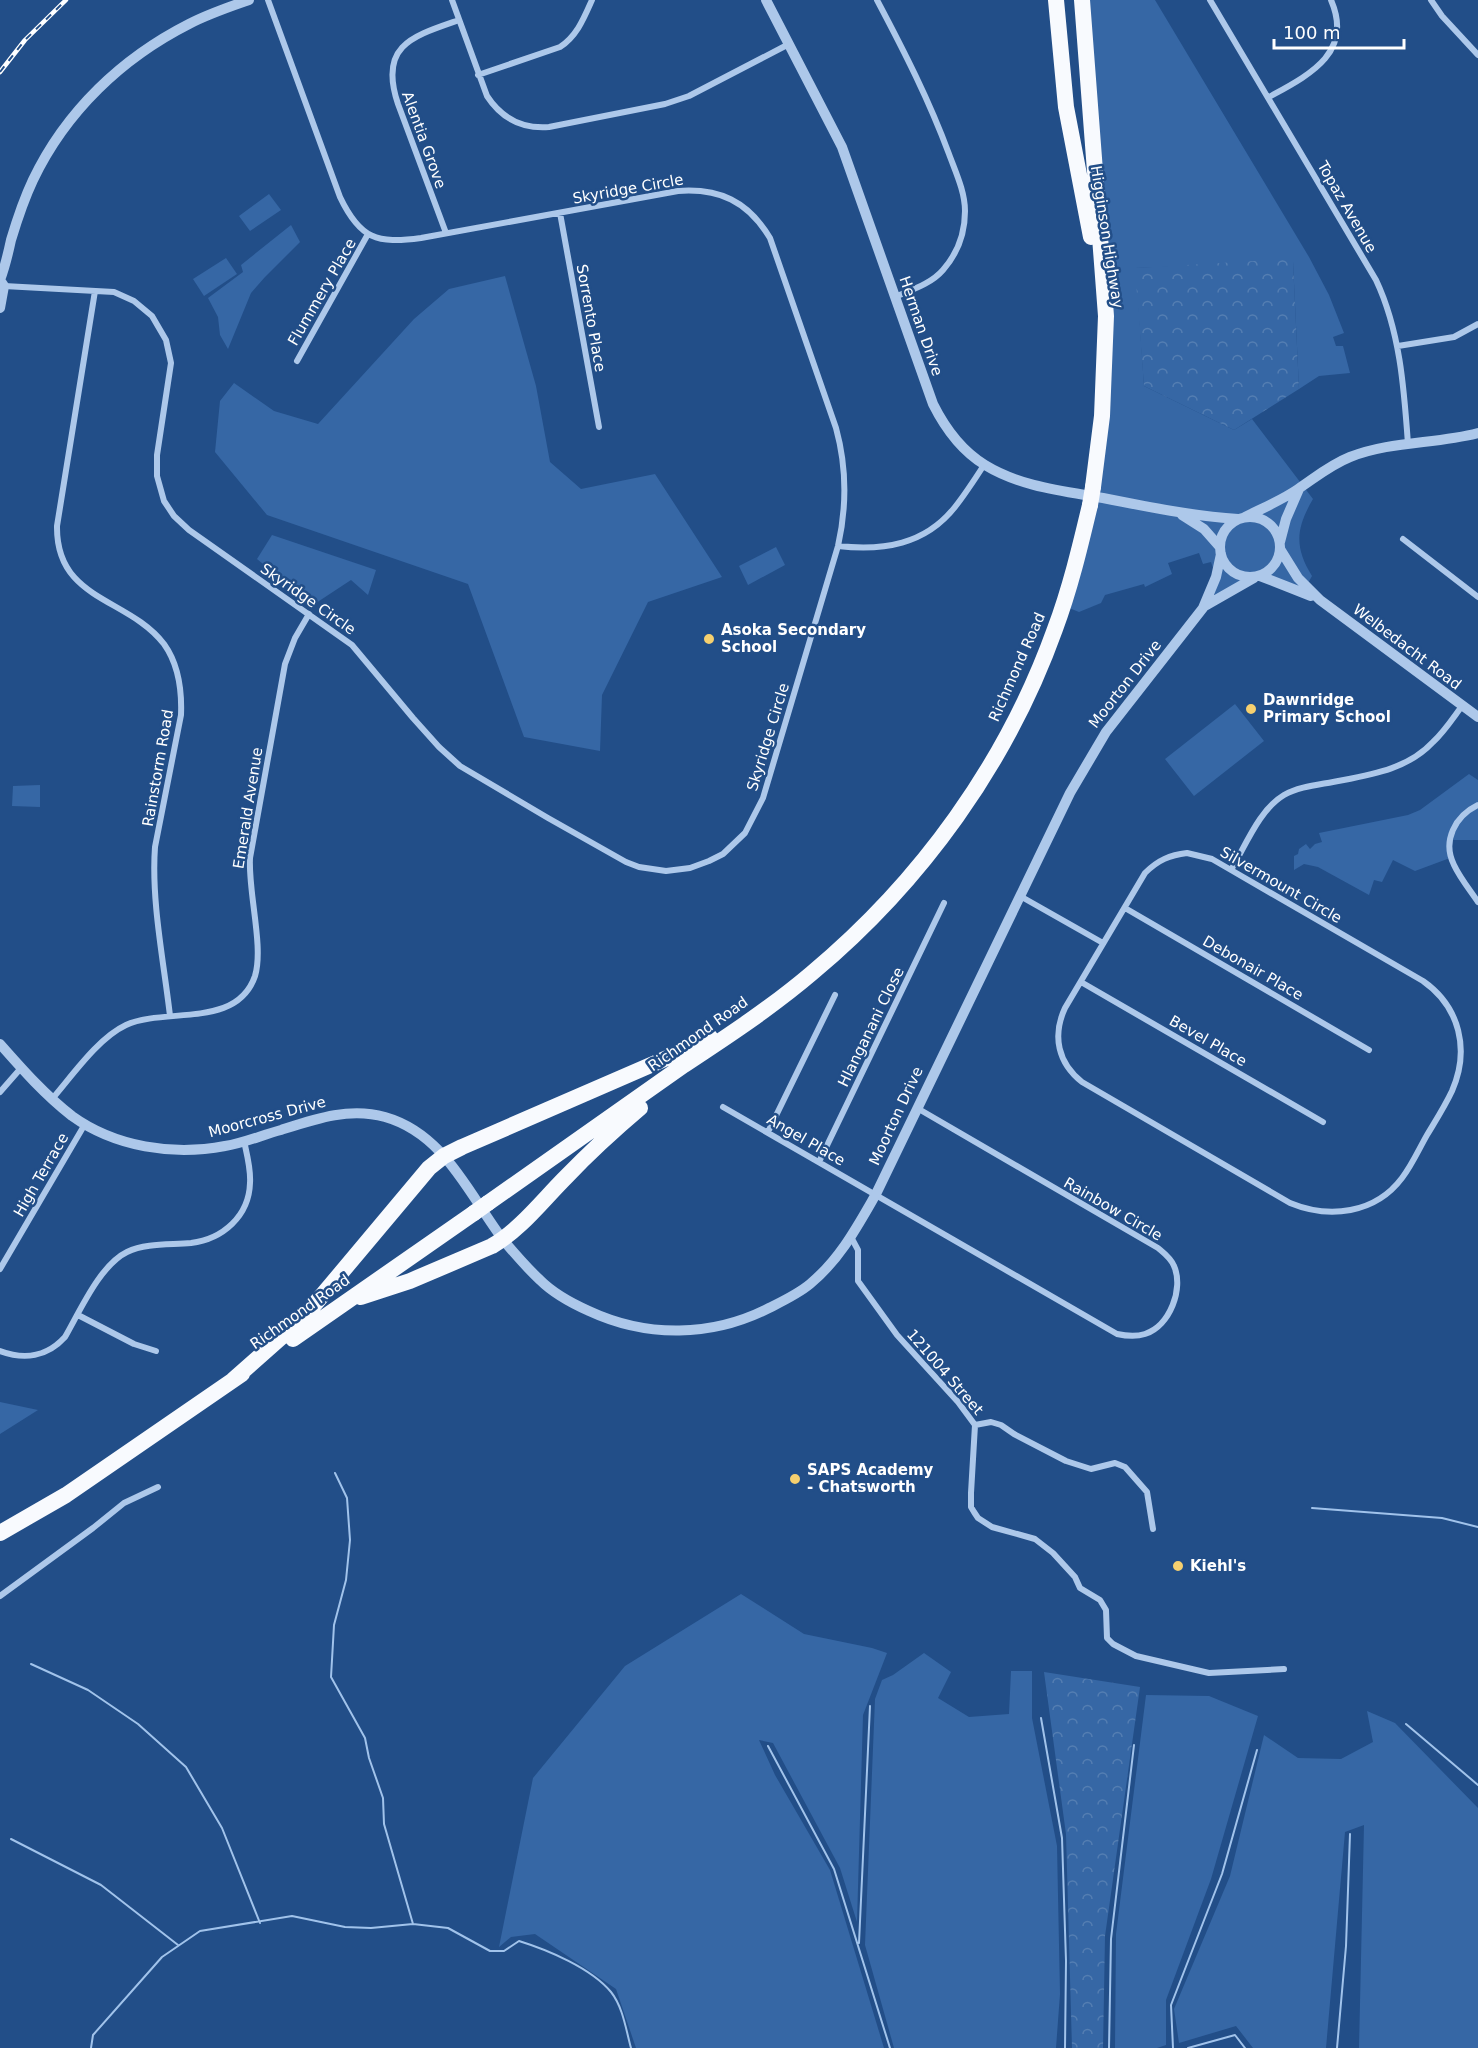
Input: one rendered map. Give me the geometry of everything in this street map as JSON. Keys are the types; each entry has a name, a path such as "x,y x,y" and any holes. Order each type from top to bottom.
{"highway":[{"name":"Higginson Highway","path":"1056,0 1066,107 1089,222 1104,330"},
{"name":"Higginson Highway","path":"1082,0 1106,316 1104,330"},
{"name":"Richmond Road","path":"0,1533 66,1495 474,1213 481,1198 716,1043 812,973 856,934 913,874 965,805 995,758 1022,707 1055,630 1068,590 1093,487 1102,416 1104,330"},
{"path":"233,1380 304,1317 429,1168 444,1156 541,1111 690,1048 812,973"},
{"path":"347,1301 410,1281 492,1246 503,1239 622,1123 716,1043"}],"street":[{"path":"0,308 4,286 0,280 7,263 17,220 46,154 61,131 109,78 154,44 190,23 249,0"},
{"path":"268,0 340,197 352,218 368,234"},
{"path":"452,0 487,96 502,115 513,122 530,127 549,127 647,109 673,101 699,91 789,44"},
{"path":"478,75 560,47 576,32 592,0"},
{"name":"Herman Drive","path":"766,0 842,147 919,369 940,419 961,445 984,465 1020,482 1208,518 1242,518"},
{"path":"877,0 933,111 961,187 965,209 961,240 943,270 929,281 894,297"},
{"name":"Topaz Avenue","path":"1210,0 1376,280 1385,300 1398,346 1408,445"},
{"path":"1269,97 1318,67 1332,51 1338,28 1337,15 1331,0"},
{"path":"1431,0 1478,55"},
{"name":"Alentia Grove","path":"446,233 396,97 391,74 400,49 413,37 459,20"},
{"name":"Skyridge Circle","path":"4,286 114,292 134,301 153,316 166,340 171,363 156,466 160,495 169,510 189,530 352,645 413,718 460,766 626,862 639,867 657,871 680,870 700,865 723,854 745,833 757,812 766,787 838,546 845,512 846,491 841,445 767,232 756,218 738,203 717,193 693,190 391,241 378,239 368,234"},
{"name":"Sorrento Place","path":"560,213 599,427"},
{"name":"Flummery Place","path":"297,361 368,234"},
{"name":"Rainstorm Road","path":"94,291 57,526 57,539 62,559 73,577 156,635 171,655 179,676 181,715 154,862 170,1016"},
{"path":"1398,346 1444,340 1466,332 1478,324"},
{"path":"1299,488 1286,519 1274,566 1257,577 1243,577 1233,572 1225,564 1220,550 1225,530 1242,518 1299,488 1323,470 1351,456 1379,449 1478,433"},
{"path":"838,546 871,549 886,547 926,532 944,519 955,507 984,465"},
{"name":"Herman Drive","path":"1179,513 1204,529 1220,550"},
{"path":"1242,518 1257,518 1268,523 1276,532 1280,546"},
{"path":"1403,539 1478,597"},
{"name":"Welbedacht Road","path":"1280,546 1298,578 1320,600 1478,717"},
{"name":"Moorton Drive","path":"481,1198 503,1239 538,1279 564,1299 612,1321 633,1327 669,1332 708,1329 744,1320 796,1294 820,1275 852,1237 876,1194 1070,793 1106,732 1203,608 1216,577 1220,550"},
{"name":"Welbedacht Road","path":"1257,577 1320,600"},
{"name":"Moorton Drive","path":"1203,608 1257,577"},
{"name":"Emerald Avenue","path":"52,1099 109,1036 127,1025 227,1007 242,997 250,987 255,975 257,951 249,872 250,858 285,664 295,638 309,614"},
{"path":"1232,870 1261,819 1275,802 1285,795 1310,786 1382,772 1408,762 1435,741 1461,706"},
{"path":"1478,805 1459,819 1449,844 1453,864 1475,892 1478,902"},
{"name":"Silvermount Circle","path":"1197,854 1232,870 1436,990 1456,1021 1462,1046 1461,1061 1452,1090 1402,1177 1385,1195 1367,1206 1350,1211 1325,1212 1302,1208 1082,1082 1066,1064 1059,1048 1057,1038 1061,1018 1125,908 1145,873 1153,865 1169,856 1197,854"},
{"path":"1019,895 1103,943"},
{"name":"Hlanganani Close","path":"819,1162 944,903"},
{"name":"Debonair Place","path":"1125,908 1369,1050"},
{"name":"Bevel Place","path":"1081,982 1323,1122"},
{"path":"768,1132 835,995"},
{"name":"Moorcross Drive","path":"0,1044 52,1099 85,1124 111,1136 153,1148 201,1149 244,1142 327,1115 373,1114 393,1119 415,1130 434,1144 481,1198"},
{"path":"0,1092 21,1068"},
{"name":"Angel Place","path":"723,1107 876,1194"},
{"name":"Rainbow Circle","path":"876,1194 1117,1334 1133,1336 1146,1334 1159,1326 1170,1309 1177,1290 1177,1272 1173,1263 1158,1248 916,1108"},
{"name":"High Terrace","path":"0,1269 85,1124"},
{"path":"0,1351 22,1357 38,1355 58,1345 108,1266 127,1252 146,1247 210,1239 235,1222 245,1204 250,1182 244,1142"},
{"name":"121004 Street","path":"852,1237 858,1250 858,1281 897,1335 958,1402 975,1425 971,1493 974,1512 978,1518 992,1527 1035,1539 1053,1553 1075,1578 1080,1588 1100,1600 1106,1610 1107,1638 1113,1644 1136,1656 1209,1673 1284,1669"},
{"path":"78,1314 134,1344 156,1351"},
{"path":"975,1425 991,1422 1000,1425 1066,1461 1091,1469 1115,1463 1125,1467 1146,1492 1153,1529"},
{"path":"0,1596 124,1503 158,1487"}],"green space":[{"path":"1083,0 1155,0 1309,257 1329,295 1344,333 1333,337 1336,346 1343,346 1350,373 1319,376 1299,389 1293,262 1136,268 1144,386 1234,430 1252,419 1313,499 1300,528 1302,556 1312,576 1303,592 1260,577 1203,609 1216,577 1211,562 1203,564 1199,553 1168,563 1172,574 1145,587 1144,584 1105,595 1101,603 1079,612 1064,606 1105,375"},
{"path":"269,194 281,210 250,231 239,216"},
{"path":"291,225 300,242 251,293 228,349 220,335 218,317 208,298 243,272 241,265"},
{"path":"226,258 237,274 204,296 193,279"},
{"path":"1291,259 1293,262 1299,389 1234,430 1144,386 1135,268"},
{"path":"505,276 536,386 550,462 581,489 655,474 722,577 648,602 602,695 600,751 524,737 468,584 267,515 215,452 220,401 234,383 274,411 318,424 414,319 449,289"},
{"path":"272,535 376,570 368,595 351,580 313,605 257,559"},
{"path":"776,547 785,565 748,585 739,566"},
{"path":"1235,704 1264,741 1194,796 1165,759"},
{"path":"1469,774 1478,780 1478,840 1449,840 1450,858 1415,871 1393,860 1382,882 1374,880 1369,895 1318,867 1304,864 1294,870 1294,856 1306,844 1310,849 1322,842 1319,833 1408,815 1420,810"},
{"path":"40,785 40,807 12,806 13,786"},
{"path":"0,1402 38,1410 0,1434"},
{"path":"741,1594 804,1634 887,1653 863,1715 857,1922 840,1868 773,1743 759,1740 775,1775 830,1870 884,2048 636,2048 616,1989 535,1934 511,1937 499,1947 533,1778 625,1666"},
{"path":"924,1653 951,1672 938,1698 969,1717 1009,1714 1011,1671 1032,1671 1032,1718 1057,1846 1060,1994 1056,2048 894,2048 865,1945 875,1699 882,1680"},
{"path":"1044,1672 1140,1687 1105,1936 1103,2048 1072,2048 1066,1834"},
{"path":"1146,1695 1209,1696 1258,1716 1211,1879 1166,2000 1166,2045 1157,2048 1115,2048 1116,1934"},
{"path":"1367,1711 1395,1723 1478,1808 1478,2048 1359,2048 1364,1825 1345,1832 1326,2048 1253,2048 1236,2026 1179,2043 1174,2009 1230,1876 1264,1735 1298,1758 1341,1759 1373,1742"}],"waterway":[{"path":"335,1473 347,1498 350,1540 346,1580 334,1625 331,1677 365,1738 369,1758 383,1798 384,1824 413,1924"},
{"path":"1312,1508 1442,1518 1478,1527"},
{"path":"31,1664 88,1690 138,1724 186,1767 222,1828 260,1923"},
{"path":"859,1943 870,1706"},
{"path":"1041,1718 1062,1838 1066,1961 1065,2048"},
{"path":"1406,1724 1478,1785"},
{"path":"1109,2048 1111,1939 1134,1745"},
{"path":"768,1746 834,1869 890,2048"},
{"path":"1173,2048 1171,2005 1222,1874 1257,1750"},
{"path":"1337,2048 1346,1946 1350,1834"},
{"path":"11,1839 101,1885 178,1945"},
{"path":"91,2048 93,2035 162,1957 200,1931 292,1916 345,1927 371,1928 413,1924 448,1928 490,1951 504,1951 519,1941 543,1949 581,1968 611,1992 621,2012 631,2048"},
{"path":"1188,2048 1235,2035 1245,2048"}],"railway":[{"path":"0,72 25,40 66,0"}],"place":[{"name":"Asoka Secondary School","path":"709,639"},
{"name":"Dawnridge Primary School","path":"1251,709"},
{"name":"SAPS Academy - Chatsworth","path":"795,1479"},
{"name":"Kiehl's","path":"1178,1566"}]}
